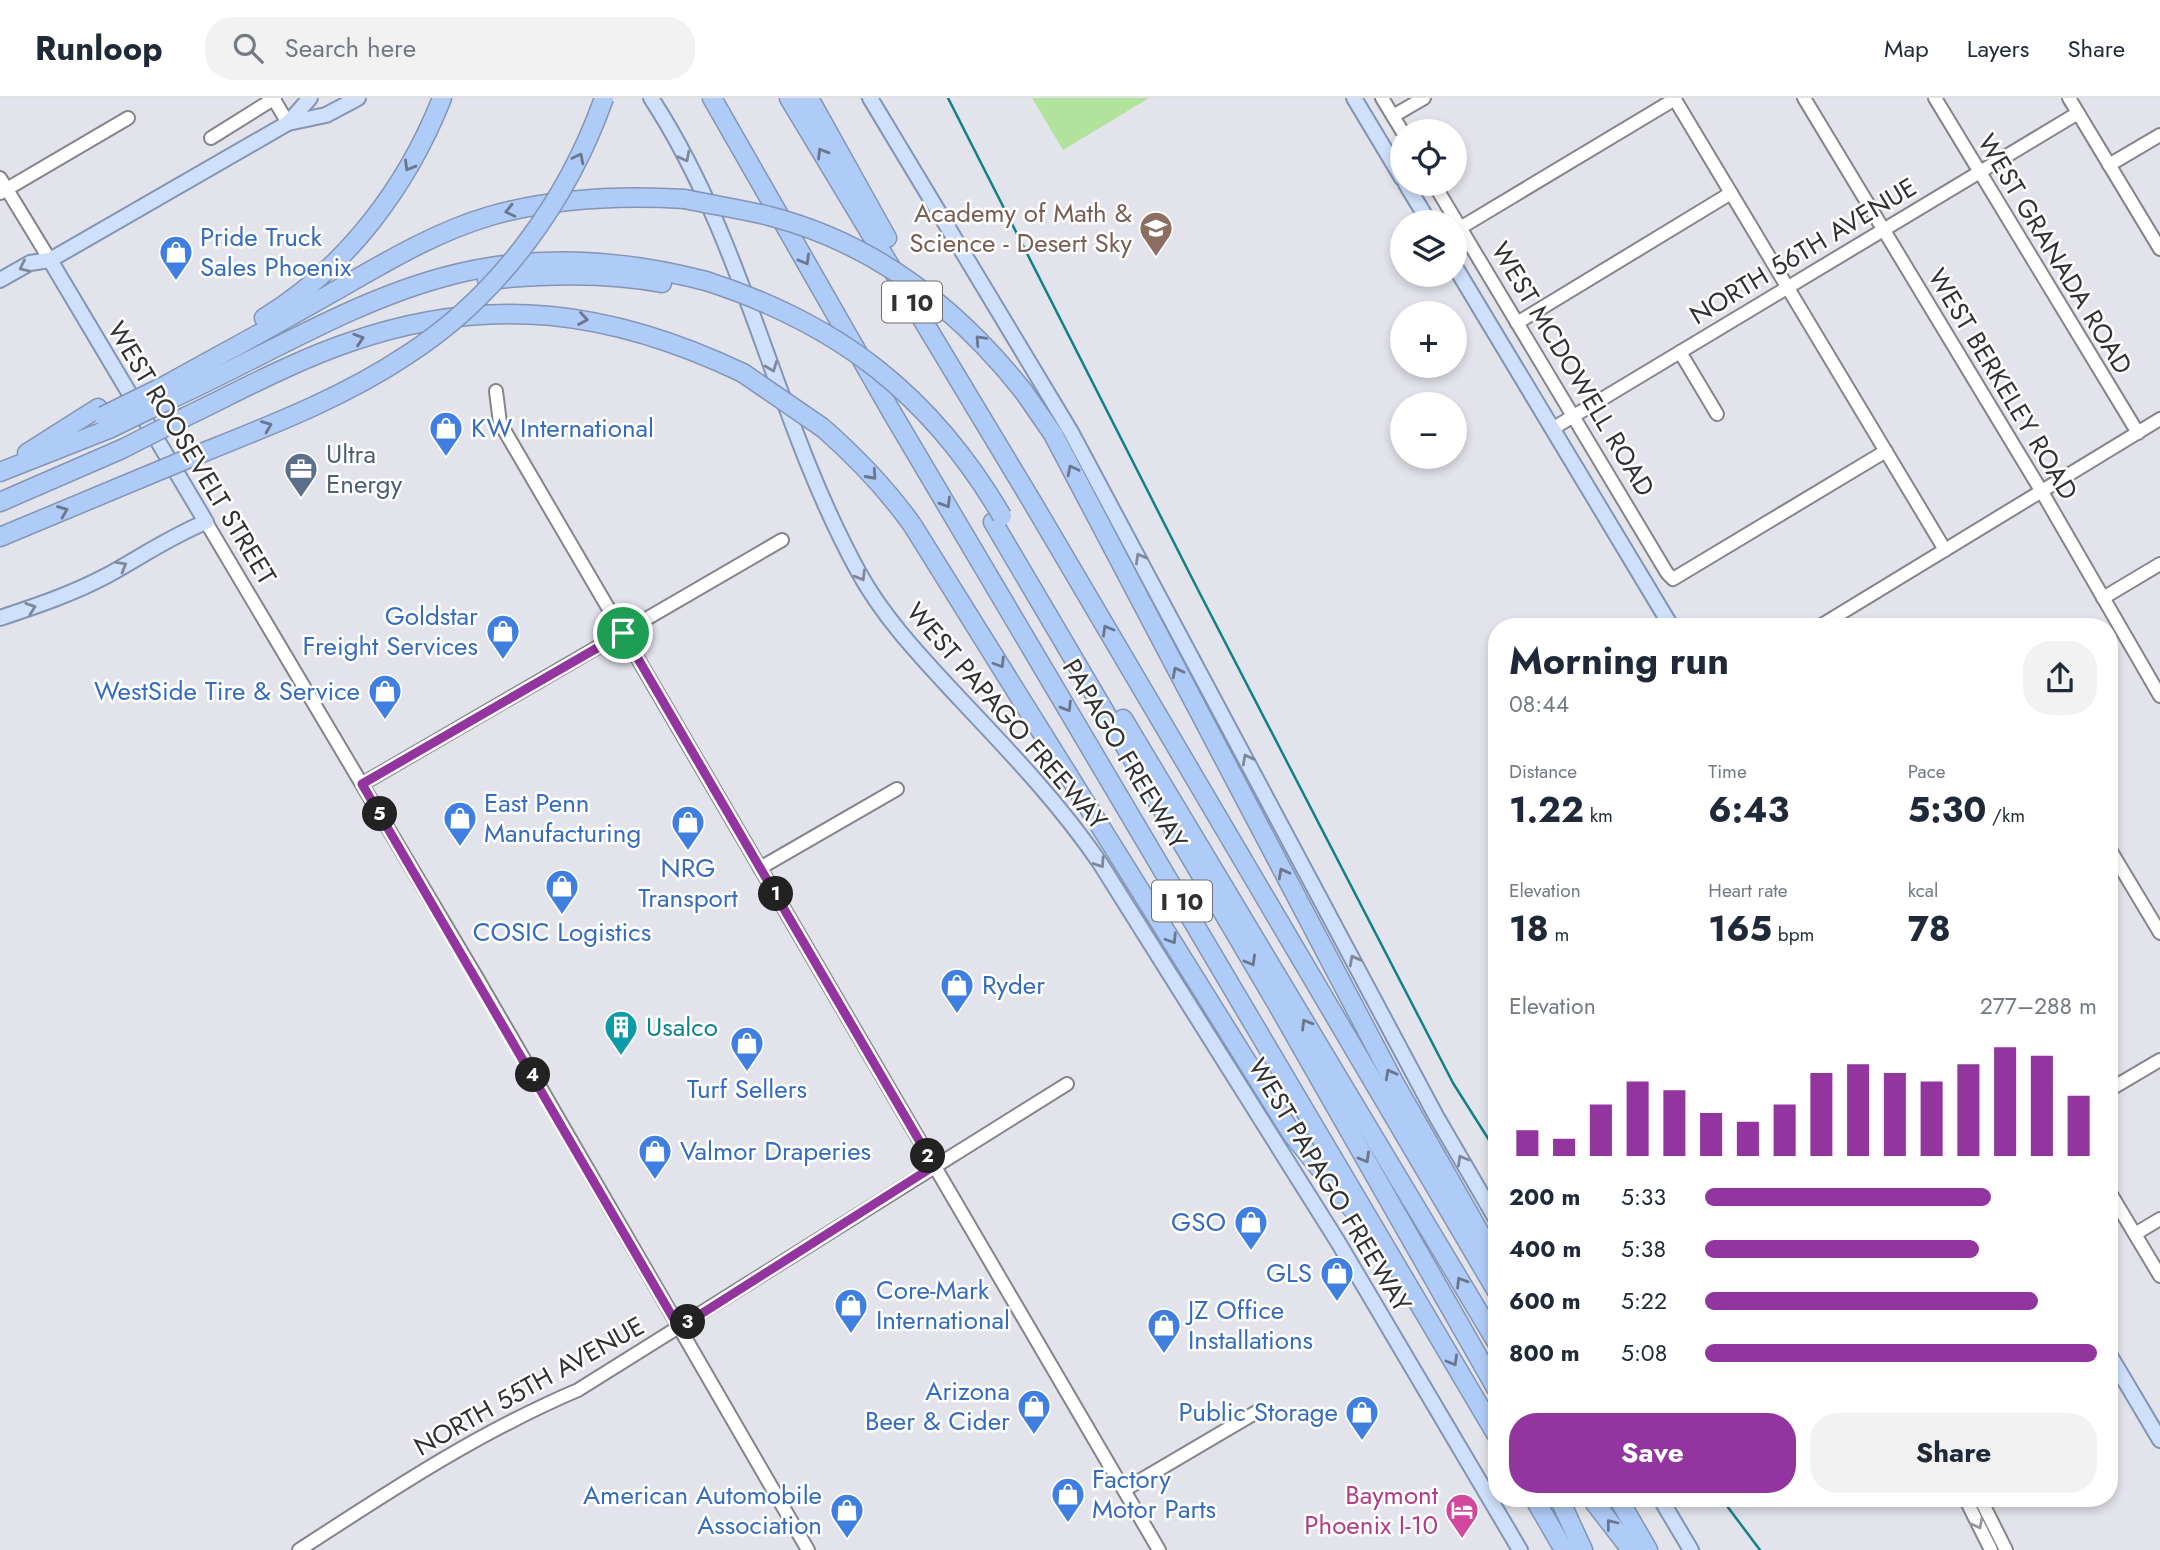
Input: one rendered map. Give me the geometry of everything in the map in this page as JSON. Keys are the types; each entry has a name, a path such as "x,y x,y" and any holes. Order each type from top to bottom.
{"highway":[{"path":"173,397 262,320 317,281 373,219 419,149 442,98"},
{"path":"0,537 331,399 407,355 456,318 497,278 521,249 552,206 578,160 604,98"},
{"path":"701,98 747,158"},
{"name":"PAPAGO FREEWAY","path":"712,98 891,411 1488,1420"},
{"name":"PAPAGO FREEWAY","path":"789,98 1034,505 1488,1276"},
{"path":"809,98 1034,505"},
{"path":"2,502 110,429 173,397 375,267 460,226 506,212 572,200 635,197 685,199 769,215 850,245 911,280 977,336 1024,392 1054,434 1395,1084 1488,1247"},
{"path":"0,471 110,429 355,310 414,286 446,276 532,261 588,262 652,269 705,286 821,342 888,391 918,421 955,463 998,519 1488,1327"},
{"path":"173,397 313,356 408,324 459,316 531,314 590,320 670,341 696,351 743,373 823,428 874,476 913,526 1292,1134 1394,1260"},
{"path":"998,519 1488,1374"},
{"path":"1539,1507 1564,1550"},
{"path":"1563,1507 1583,1550"},
{"path":"1598,1507 1631,1550"},
{"path":"1623,1507 1648,1550"}],"main road":[{"path":"0,280 30,263 50,260 288,122 310,98"},
{"path":"288,122 326,115 358,98"},
{"name":"WEST PAPAGO FREEWAY","path":"650,98 681,150 718,226 824,500 860,575 901,633 1031,773 1100,863 1338,1242 1488,1496"},
{"path":"870,98 1072,432 1436,1116 1488,1205"},
{"path":"1354,98 1390,157"},
{"name":"WEST ROOSEVELT STREET","path":"50,260 206,522"},
{"name":"WEST MCDOWELL ROAD","path":"1467,287 1666,618"},
{"path":"0,618 74,591 206,522"},
{"path":"2118,1369 2160,1440"},
{"name":"WEST PAPAGO FREEWAY","path":"1495,1507 1520,1550"},
{"path":"1665,1507 1691,1550"}],"street":[{"path":"211,138 274,98 288,122"},
{"path":"1382,98 1395,119"},
{"path":"1393,116 1424,98"},
{"name":"WEST BERKELEY ROAD","path":"1804,98 2042,492 2115,618"},
{"name":"WEST GRANADA ROAD","path":"1935,98 2137,433"},
{"path":"2069,98 2160,249"},
{"path":"1467,224 1675,99 1945,550"},
{"name":"NORTH 56TH AVENUE","path":"1552,429 2078,113"},
{"path":"2,187 128,118"},
{"path":"2109,165 2160,135"},
{"name":"WEST ROOSEVELT STREET","path":"2,187 50,260"},
{"path":"1517,323 1731,194"},
{"name":"WEST MCDOWELL ROAD","path":"1467,240 1673,579 1886,451"},
{"path":"1680,352 1717,414"},
{"path":"496,391 500,423 1159,1550"},
{"path":"1833,618 2160,419"},
{"name":"WEST ROOSEVELT STREET","path":"206,522 362,784 808,1550"},
{"path":"362,784 782,540"},
{"path":"2103,598 2160,564"},
{"name":"WEST BERKELEY ROAD","path":"2118,624 2160,696"},
{"path":"761,868 897,789"},
{"path":"2118,862 2158,926"},
{"path":"2118,1085 2160,1060"},
{"name":"NORTH 55TH AVENUE","path":"299,1550 441,1459 498,1426 578,1390 1067,1084"},
{"path":"2118,1206 2160,1276"},
{"path":"2135,1234 2160,1219"},
{"path":"1124,1490 1261,1410"},
{"path":"1970,1507 1992,1550"},
{"path":"1984,1507 2006,1550"}],"green space":[{"path":"1032,98 1149,98 1063,150"}],"waterway":[{"path":"948,98 1453,1083 1488,1138"},
{"path":"1728,1507 1760,1550"}],"place":[{"name":"Academy of Math & Science - Desert Sky","path":"1156,258"},
{"name":"Pride Truck Sales Phoenix","path":"176,282"},
{"name":"KW International","path":"446,458"},
{"name":"Ultra Energy","path":"301,499"},
{"name":"Goldstar Freight Services","path":"503,661"},
{"name":"WestSide Tire & Service","path":"385,721"},
{"name":"East Penn Manufacturing","path":"460,848"},
{"name":"NRG Transport","path":"688,852"},
{"name":"COSIC Logistics","path":"562,916"},
{"name":"Ryder","path":"957,1015"},
{"name":"Usalco","path":"621,1057"},
{"name":"Turf Sellers","path":"747,1073"},
{"name":"Valmor Draperies","path":"655,1181"},
{"name":"GSO","path":"1251,1252"},
{"name":"GLS","path":"1337,1303"},
{"name":"Core-Mark International","path":"851,1335"},
{"name":"JZ Office Installations","path":"1164,1355"},
{"name":"Arizona Beer & Cider","path":"1034,1436"},
{"name":"Public Storage","path":"1362,1442"},
{"name":"Factory Motor Parts","path":"1068,1524"},
{"name":"American Automobile Association","path":"847,1540"},
{"name":"Baymont Phoenix I-10","path":"1462,1540"}],"route":[{"path":"623,633 934,1166 679,1328 362,784 623,633"}]}
